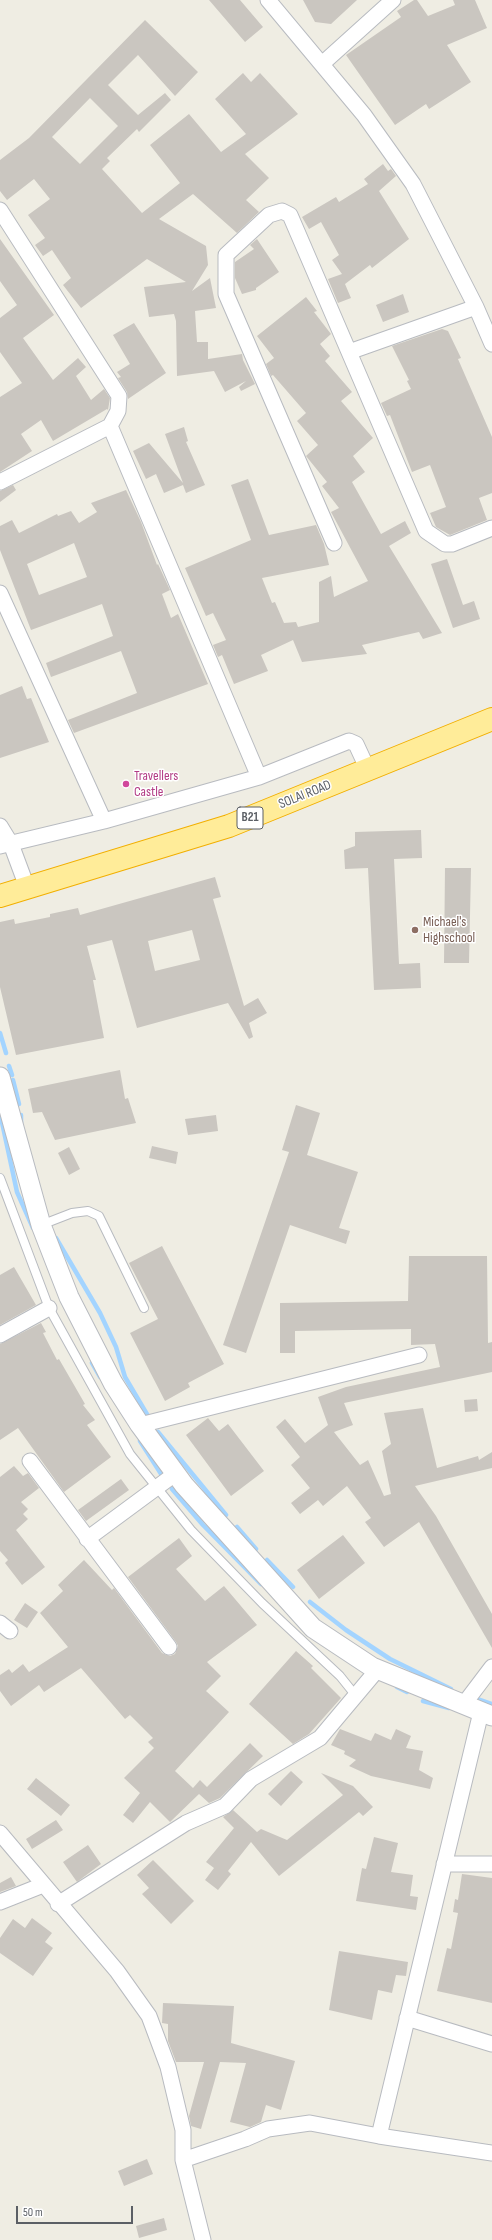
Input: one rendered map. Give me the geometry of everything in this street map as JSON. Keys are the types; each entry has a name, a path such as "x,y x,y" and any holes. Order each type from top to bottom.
{"highway":[{"name":"SOLAI ROAD","path":"0,896 228,826 492,719"}],"street":[{"path":"268,0 364,115 413,184 476,307 492,344"},
{"path":"322,64 393,0"},
{"path":"0,210 119,396 118,411 110,426 0,482"},
{"path":"334,544 226,294 226,255 269,216 282,210 290,215 426,531 445,544 452,544 492,528"},
{"path":"349,352 476,307"},
{"path":"110,426 259,777"},
{"path":"0,593 104,821"},
{"path":"6,845 104,821 259,777 349,741 356,744 368,770"},
{"path":"0,826 6,845 27,887"},
{"path":"0,1077 41,1225 69,1297 113,1383 140,1425 175,1474 313,1628 378,1669 486,1714 444,1864 379,2136"},
{"path":"0,1335 49,1308"},
{"path":"140,1425 419,1355"},
{"path":"30,1461 87,1540 169,1647"},
{"path":"87,1540 175,1474"},
{"path":"464,1704 492,1667"},
{"path":"58,1904 186,1823 225,1806 251,1779 320,1738 378,1669"},
{"path":"0,1833 58,1904 117,1971 149,2016 168,2067 181,2123 184,2145 183,2160 203,2240"},
{"path":"444,1864 492,1864"},
{"path":"0,1902 43,1885"},
{"path":"407,2018 492,2044"},
{"path":"183,2160 245,2139 268,2129 310,2123 379,2136 492,2153"}],"lane":[{"path":"0,1178 49,1308 130,1454 156,1489 191,1530 262,1603 340,1676 356,1696"},
{"path":"41,1225 72,1213 88,1211 100,1216 144,1308"}],"building":[{"path":"209,0 240,0 263,27 245,42"},
{"path":"303,0 357,0 331,24 315,22"},
{"path":"414,0 417,0 428,16 455,5 453,0 475,0 487,28 447,45 471,82 429,109 426,104 395,125 346,55 401,17 397,11"},
{"path":"145,20 198,72 175,96 138,55 108,85 138,115 165,93 171,100 139,132 137,129 107,158 110,161 102,169 142,213 180,183 150,145 189,114 221,152 246,134 215,99 243,73 251,82 260,73 298,114 245,154 269,178 246,200 259,212 237,233 193,194 159,219 206,246 208,265 192,291 210,278 216,308 195,311 197,342 208,342 208,359 242,354 243,360 255,384 241,391 239,387 246,381 225,392 214,371 177,376 176,321 174,314 149,317 144,287 186,282 147,259 81,308 63,285 71,278 52,250 43,256 35,245 45,238 28,215 50,199 34,179 7,200 0,191 0,160 29,138","holes":["90,98 118,126 80,164 52,137"]},
{"path":"383,164 388,171 391,169 396,176 379,191 409,239 372,268 370,265 345,284 351,298 338,303 328,279 342,274 332,260 339,255 321,222 309,229 302,217 336,197 339,202 368,184 364,179"},
{"path":"0,239 54,315 23,338 53,380 78,358 86,367 76,376 91,400 104,389 110,398 108,410 107,409 53,441 41,420 21,434 32,451 0,472 0,397 22,383 0,352 0,318 17,305 0,281"},
{"path":"257,239 279,272 256,288 256,290 242,294 235,278 235,262 254,249 250,245"},
{"path":"403,294 409,312 383,322 376,305"},
{"path":"306,297 317,311 314,312 331,334 320,344 330,356 325,361 352,392 341,401 373,438 353,456 365,472 352,482 381,534 405,521 411,533 389,546 442,633 423,639 419,632 362,645 367,654 302,662 293,640 261,655 268,671 234,684 222,655 218,657 213,645 226,640 213,613 206,616 185,568 251,540 231,485 248,479 269,535 316,525 324,544 329,565 262,578 272,603 275,602 284,623 296,622 298,627 319,622 319,582 331,576 334,597 368,581 331,512 339,508 322,486 327,482 306,456 318,445 297,421 306,413 273,375 271,376 266,364 274,358 257,336"},
{"path":"134,323 166,373 128,399 127,392 118,378 121,377 117,372 130,364 113,335"},
{"path":"442,329 448,331 461,358 458,359 492,437 492,493 479,498 487,520 450,535 436,527 430,513 446,507 430,465 412,472 390,415 387,416 381,403 411,389 407,381 409,380 392,346"},
{"path":"184,427 188,441 186,442 205,485 186,493 183,485 164,493 156,474 146,479 133,451 149,443 183,483 165,434"},
{"path":"13,485 16,490 0,502 0,491"},
{"path":"126,490 141,522 157,565 158,564 170,590 162,594 171,618 178,614 208,684 74,733 68,720 137,693 121,651 51,677 46,663 113,636 102,604 31,630 0,550 0,526 12,520 19,533 57,514 58,516 71,511 79,523 97,512 91,503","holes":["74,543 87,577 39,595 27,564"]},
{"path":"447,559 463,605 474,601 480,619 453,628 431,564"},
{"path":"22,686 27,699 31,698 49,742 0,758 0,695"},
{"path":"421,830 422,858 394,859 399,964 420,963 421,988 374,990 368,868 345,869 344,850 355,846 355,832"},
{"path":"445,868 471,868 469,963 444,963"},
{"path":"215,877 221,897 213,899 244,1006 258,998 267,1013 249,1023 253,1037 249,1039 228,1003 137,1028 112,940 87,946 96,980 93,980 104,1038 16,1055 0,987 0,922 14,919 15,924 50,917 50,914 78,908 80,915","holes":["192,930 200,960 155,971 148,941"]},
{"path":"120,1070 125,1099 128,1098 136,1123 55,1140 42,1112 33,1113 28,1089"},
{"path":"296,1105 320,1113 307,1155 358,1172 339,1228 350,1231 346,1244 290,1225 246,1353 223,1345 289,1152 282,1150"},
{"path":"216,1115 218,1131 188,1135 185,1119"},
{"path":"152,1146 178,1152 176,1164 149,1158"},
{"path":"69,1147 80,1169 69,1175 58,1153"},
{"path":"162,1246 224,1364 188,1383 190,1387 165,1401 130,1333 158,1319 129,1263"},
{"path":"409,1256 487,1256 488,1343 492,1342 492,1372 344,1403 353,1425 334,1432 360,1465 368,1460 384,1496 391,1494 382,1451 391,1444 384,1413 423,1408 437,1468 478,1456 479,1460 492,1452 492,1468 415,1486 436,1516 492,1614 492,1648 419,1522 384,1547 365,1522 371,1518 347,1486 323,1506 318,1500 300,1514 291,1503 310,1488 291,1465 300,1457 276,1427 285,1419 305,1443 328,1425 318,1397 346,1387 440,1367 435,1344 411,1345 411,1329 295,1331 295,1353 280,1353 280,1303 408,1301"},
{"path":"14,1267 36,1305 0,1325 0,1275"},
{"path":"41,1323 46,1332 43,1333 57,1360 59,1359 85,1404 83,1405 95,1420 87,1425 111,1457 64,1492 18,1428 0,1440 0,1344"},
{"path":"477,1399 478,1411 465,1412 464,1400"},
{"path":"208,1418 219,1431 228,1424 264,1471 231,1496 186,1435"},
{"path":"14,1466 23,1476 28,1473 39,1488 21,1502 28,1509 23,1514 28,1519 16,1530 45,1567 22,1585 5,1563 8,1560 0,1551 0,1477"},
{"path":"121,1479 129,1490 86,1521 78,1510"},
{"path":"343,1535 365,1563 319,1599 297,1570"},
{"path":"179,1538 192,1556 176,1569 205,1601 224,1586 257,1625 207,1662 221,1676 206,1691 229,1712 175,1771 193,1788 200,1780 207,1787 250,1743 263,1756 220,1798 209,1803 199,1794 170,1822 150,1802 133,1823 123,1815 140,1793 124,1778 154,1748 148,1742 153,1738 130,1715 125,1719 81,1668 44,1692 39,1685 11,1706 0,1691 0,1675 9,1669 12,1673 23,1664 29,1672 68,1647 40,1613 63,1591 58,1585 84,1560 112,1590 114,1588 162,1653 170,1656 175,1654 178,1646 176,1642 128,1577"},
{"path":"25,1603 38,1612 27,1628 14,1620"},
{"path":"296,1651 313,1666 311,1668 341,1698 309,1734 293,1744 249,1704"},
{"path":"340,1729 371,1741 375,1733 391,1740 396,1729 411,1736 406,1748 423,1751 419,1770 433,1778 430,1789 371,1776 349,1766 356,1760 344,1754 345,1751 331,1745"},
{"path":"291,1771 303,1782 281,1806 268,1794"},
{"path":"321,1773 353,1786 373,1807 363,1816 359,1812 279,1876 251,1842 228,1871 231,1874 218,1890 205,1880 214,1868 206,1862 234,1828 223,1817 233,1810 257,1832 261,1829 287,1840 343,1795"},
{"path":"36,1778 70,1805 61,1816 27,1789"},
{"path":"56,1820 63,1830 32,1849 26,1839"},
{"path":"374,1837 398,1843 391,1872 413,1875 410,1896 418,1897 416,1910 356,1901 362,1868 366,1869"},
{"path":"88,1845 101,1864 77,1882 63,1862"},
{"path":"153,1860 194,1901 171,1924 142,1894 149,1888 137,1875"},
{"path":"462,1874 492,1878 492,2003 437,1991 447,1948 451,1949 458,1913 453,1912 455,1899 458,1900"},
{"path":"11,1877 16,1886 0,1892 0,1883"},
{"path":"32,1918 52,1933 45,1942 53,1948 33,1976 0,1953 0,1938 13,1919 25,1928"},
{"path":"339,1951 408,1962 406,1976 396,1975 392,1993 378,1990 372,2020 329,2010"},
{"path":"163,2003 234,2006 231,2043 295,2061 281,2110 266,2105 261,2122 250,2127 230,2122 246,2063 220,2062 201,2129 191,2126 189,2116 204,2062 176,2062 168,2041 168,2024 162,2023"},
{"path":"147,2159 153,2174 124,2186 118,2171"},
{"path":"164,2218 167,2230 139,2238 136,2226"}],"waterway":[{"path":"0,1033 6,1053"},
{"path":"9,1066 12,1075"},
{"path":"13,1080 19,1104"},
{"path":"0,1113 17,1192 33,1228"},
{"path":"21,1115 21,1123"},
{"path":"56,1238 100,1313 116,1347 125,1377 148,1416"},
{"path":"92,1363 100,1377"},
{"path":"158,1432 226,1515"},
{"path":"140,1441 163,1477"},
{"path":"172,1489 203,1525 261,1584"},
{"path":"237,1527 256,1549"},
{"path":"267,1560 293,1587"},
{"path":"310,1602 346,1630 390,1659 451,1689"},
{"path":"397,1687 407,1692"},
{"path":"477,1699 492,1704"},
{"path":"423,1701 449,1708"}],"place":[{"name":"Travellers Castle","path":"126,784"},
{"name":"Michael's Highschool","path":"415,930"}]}
